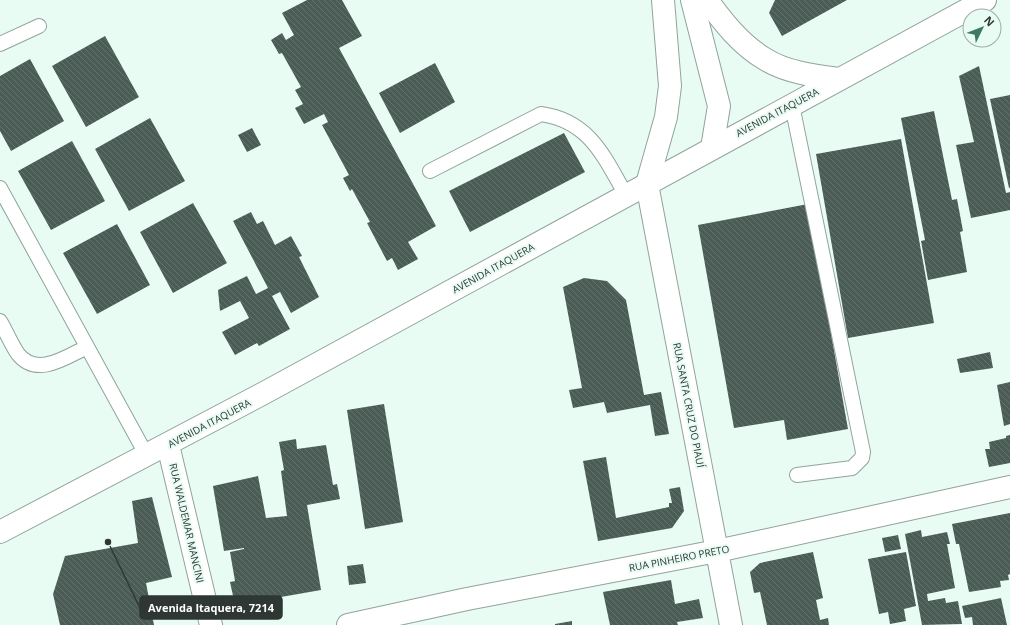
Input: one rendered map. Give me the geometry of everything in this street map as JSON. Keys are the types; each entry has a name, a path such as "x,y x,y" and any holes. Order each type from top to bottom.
{"street":[{"path":"647,184 666,117 670,86 663,0"},
{"path":"692,0 719,106 712,148"},
{"path":"707,0 738,39 765,60 791,70 839,79"},
{"name":"AVENIDA ITAQUERA","path":"0,532 168,445 985,0"},
{"name":"RUA SANTA CRUZ DO PIAUÍ","path":"647,184 731,625"},
{"name":"RUA WALDEMAR MANCINI","path":"168,445 211,625"},
{"name":"RUA PINHEIRO PRETO","path":"348,625 467,599 717,551 1010,487"}],"lane":[{"path":"0,44 38,26"},
{"path":"792,105 863,452 862,458 852,468 797,475"},
{"path":"430,171 541,114 557,116 573,123 586,134 601,152 626,195"},
{"path":"0,188 147,456"},
{"path":"0,321 18,354 30,365 47,366 87,347"}],"building":[{"path":"307,0 342,0 362,36 339,48 436,226 408,242 418,259 398,270 392,258 387,261 367,223 370,222 352,189 350,191 343,178 349,175 322,125 328,122 324,114 304,124 295,108 303,104 295,90 301,87 282,53 279,54 271,40 282,33 286,40 294,35 282,13"},
{"path":"775,0 847,0 782,36 769,13"},
{"path":"105,36 139,97 86,127 52,66"},
{"path":"30,59 64,121 11,151 0,131 0,76"},
{"path":"435,63 455,102 400,133 379,93"},
{"path":"979,66 1006,193 1010,192 1010,210 971,218 956,145 974,142 959,76"},
{"path":"1010,95 1010,188 1009,188 990,99"},
{"path":"934,111 952,200 957,199 963,231 960,232 967,272 928,280 921,241 925,240 901,118"},
{"path":"150,118 185,181 129,211 95,149"},
{"path":"252,128 261,145 247,152 238,135"},
{"path":"564,133 585,172 470,232 449,191"},
{"path":"901,139 934,323 848,338 816,154"},
{"path":"72,141 105,201 51,230 18,171"},
{"path":"193,203 227,263 173,293 140,232"},
{"path":"808,204 848,429 787,440 784,420 734,428 698,225"},
{"path":"251,212 257,224 263,221 275,245 291,236 302,256 299,257 319,297 291,313 280,292 272,296 290,329 259,346 257,343 235,355 222,332 249,318 240,301 220,311 218,290 247,276 256,294 268,288 233,221"},
{"path":"117,224 150,285 97,314 63,253"},
{"path":"584,278 607,281 626,300 644,395 661,392 669,434 655,436 650,405 607,413 604,402 573,408 569,390 582,388 563,287"},
{"path":"990,352 993,368 960,373 957,359"},
{"path":"1010,382 1010,424 1004,426 997,385"},
{"path":"384,404 403,522 365,529 347,410"},
{"path":"1010,435 1010,463 989,467 985,449 990,449 989,442 1006,438 1006,436"},
{"path":"296,439 297,449 326,445 333,485 337,484 340,499 307,505 321,590 235,605 230,582 235,581 230,552 244,548 224,551 213,486 258,476 266,518 287,516 281,471 284,470 279,442"},
{"path":"606,457 616,518 669,507 669,503 672,503 669,489 680,487 684,511 672,528 598,541 583,461"},
{"path":"152,497 172,577 146,583 154,625 60,625 53,594 65,556 138,543 132,501"},
{"path":"1010,513 1009,580 1000,581 1001,587 969,592 959,544 956,544 952,524"},
{"path":"921,530 922,537 947,532 950,544 947,544 955,588 927,594 928,601 945,598 946,603 958,601 962,624 922,625 905,534"},
{"path":"898,535 901,549 885,552 882,538"},
{"path":"813,552 823,598 816,600 820,620 828,618 829,625 767,625 760,592 754,593 750,572 760,563"},
{"path":"906,552 916,606 904,609 906,621 890,624 888,612 879,614 868,559"},
{"path":"363,564 366,583 349,585 347,566"},
{"path":"671,580 675,604 699,599 703,618 677,622 678,625 610,625 603,592"},
{"path":"1001,598 1007,625 973,625 972,617 965,618 962,606"},
{"path":"572,621 572,625 555,625 555,624"}],"place":[{"name":"Avenida Itaquera, 7214","path":"108,542"}]}
